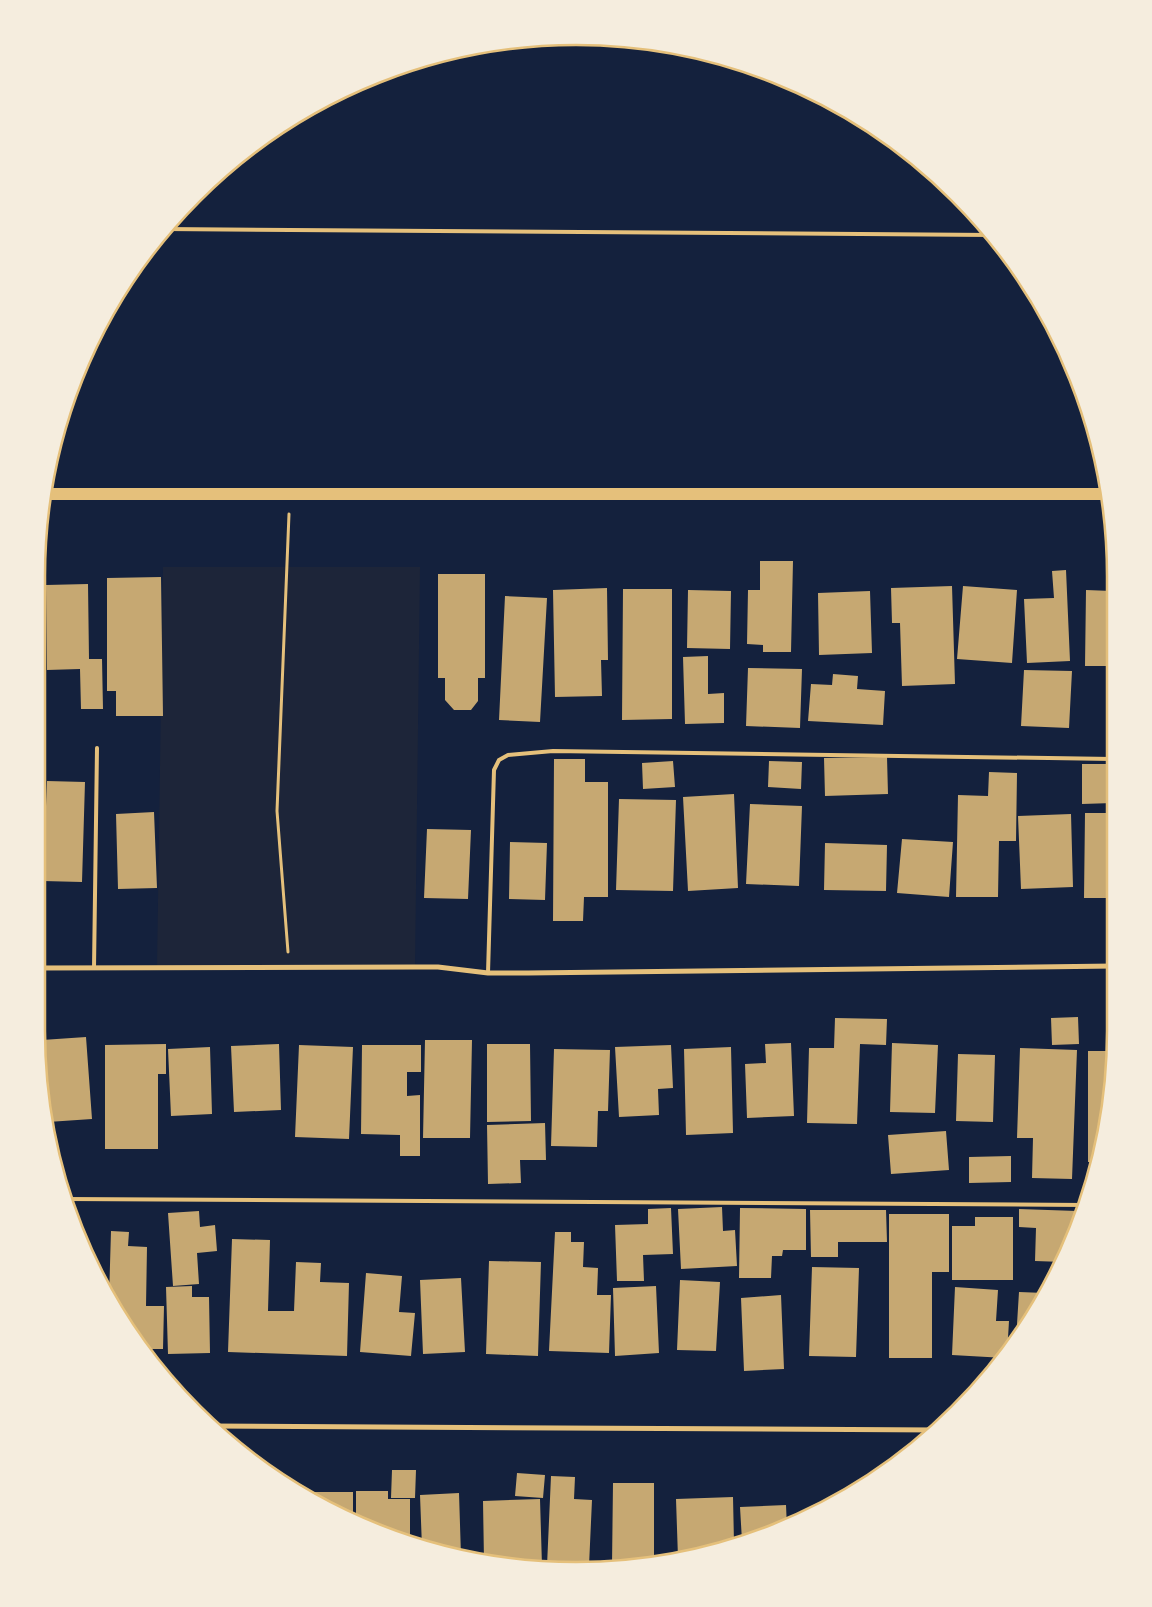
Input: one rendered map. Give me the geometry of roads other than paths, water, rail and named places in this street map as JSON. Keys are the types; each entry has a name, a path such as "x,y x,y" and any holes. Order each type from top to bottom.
{"main road":[{"path":"52,494 1100,494"}],"street":[{"path":"45,968 438,967 488,973 1107,966"},
{"path":"222,1426 926,1430"}],"lane":[{"path":"174,229 982,235"},
{"path":"94,968 97,748"},
{"path":"488,973 494,770 499,760 508,755 553,751 1107,759"},
{"path":"72,1199 1078,1205"}]}
